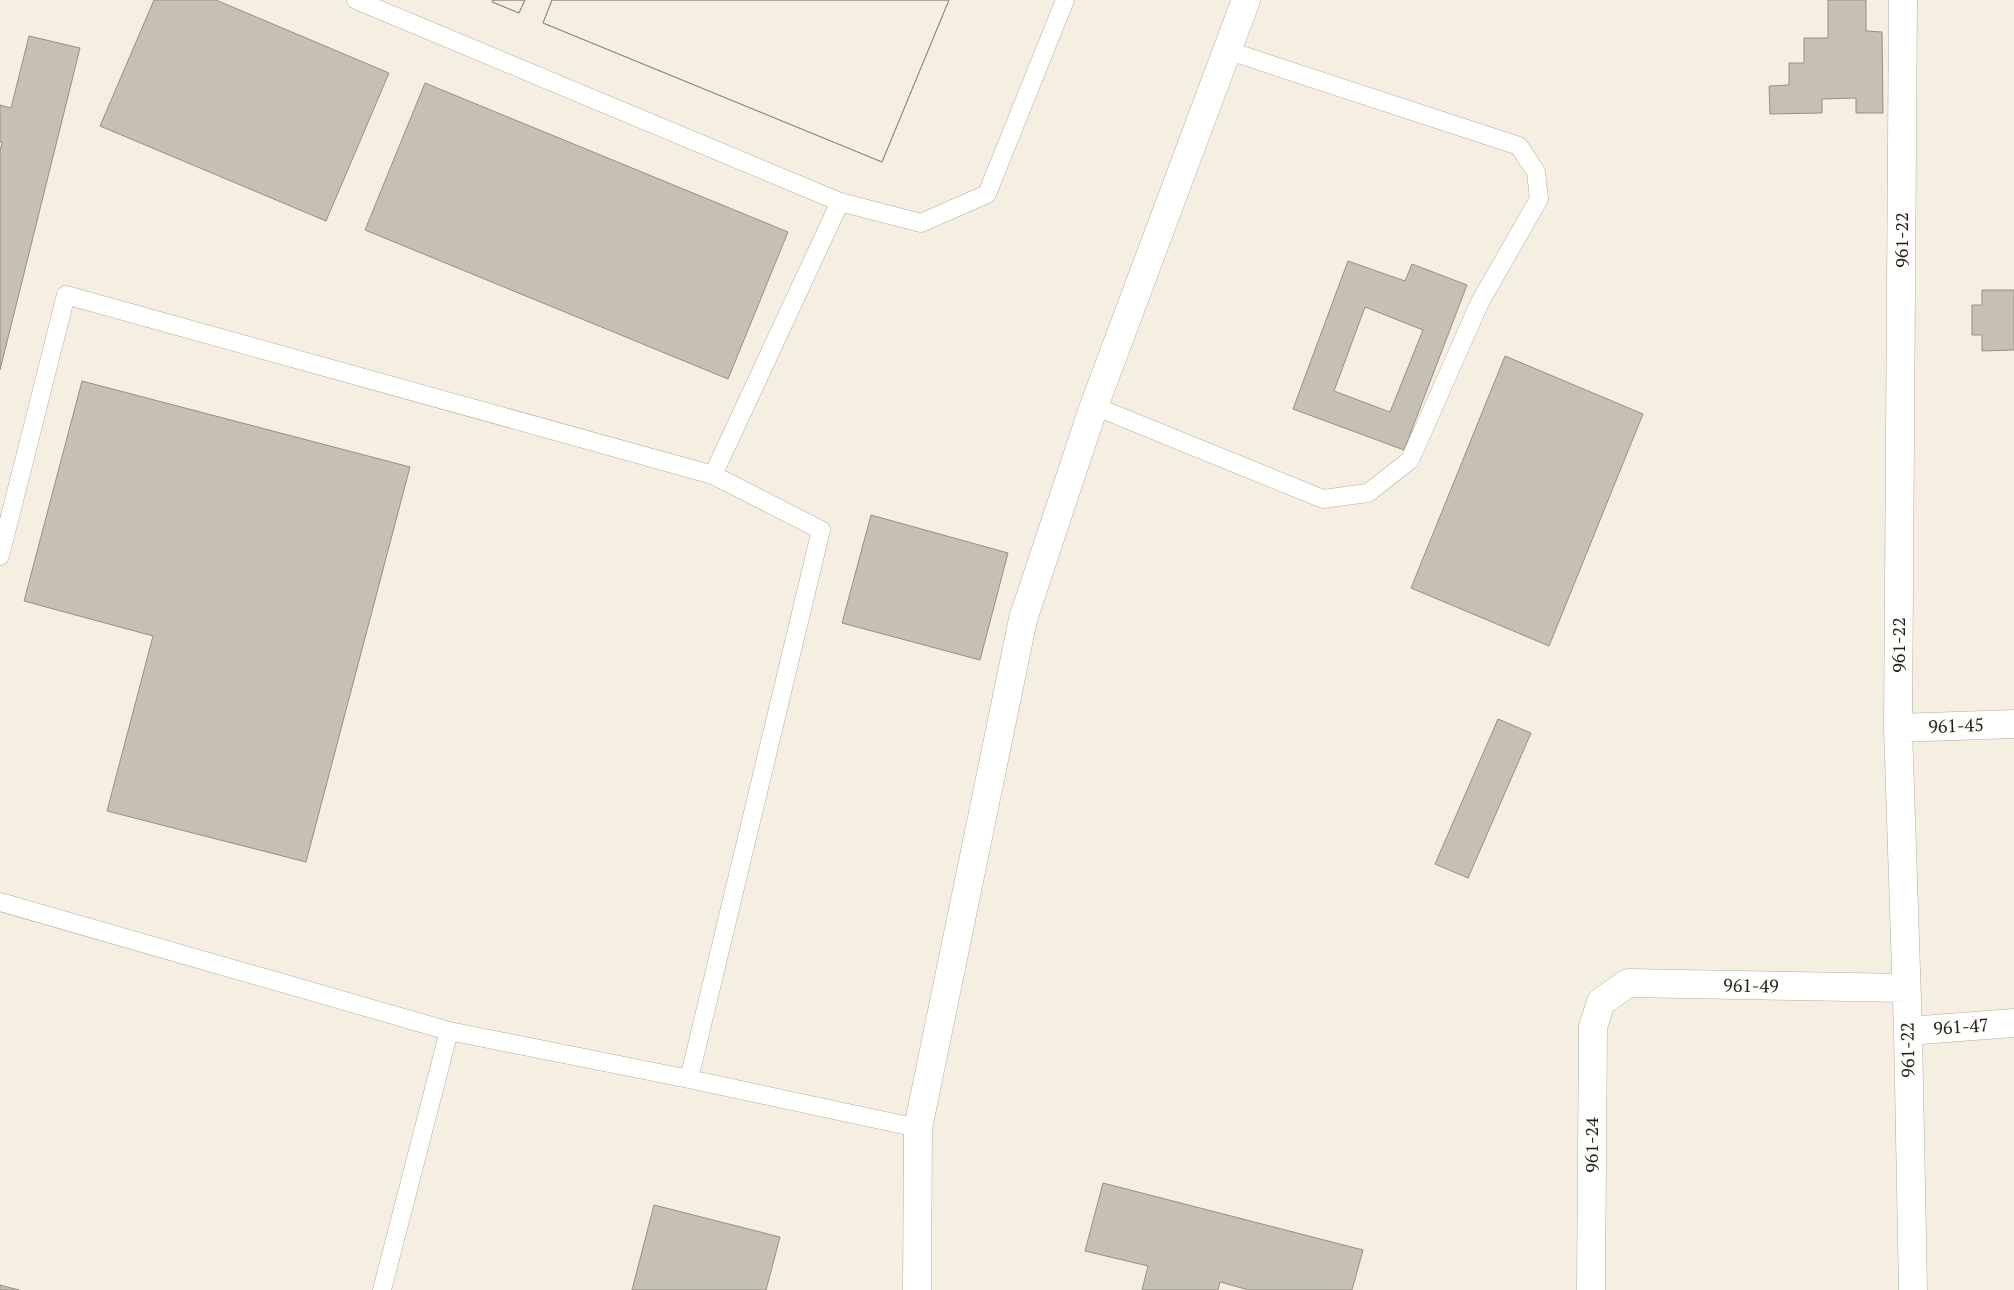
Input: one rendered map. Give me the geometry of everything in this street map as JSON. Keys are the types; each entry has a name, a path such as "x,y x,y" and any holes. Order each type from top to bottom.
{"street":[{"path":"917,1290 918,1128 1023,619 1094,406 1246,0"},
{"name":"961-22","path":"1903,0 1898,728 1908,1030 1913,1290"},
{"name":"961-45","path":"1898,728 2014,724"},
{"name":"961-49","path":"1602,1002 1628,983 1906,988"},
{"name":"961-24","path":"1591,1290 1593,1027 1602,1002"},
{"name":"961-47","path":"1908,1030 2014,1023"}],"lane":[{"path":"356,0 840,202 921,223 987,194 1065,0"},
{"path":"1094,406 1323,499 1368,493 1410,460 1480,302 1539,199 1536,172 1519,146 1226,50"},
{"path":"714,475 840,202"},
{"path":"0,556 66,295 714,475 821,530 689,1079"},
{"path":"0,902 449,1032 689,1079 918,1128"},
{"path":"382,1290 449,1032"}],"building":[{"path":"154,0 216,0 389,73 326,221 100,126"},
{"path":"493,0 525,0 519,13 492,2"},
{"path":"493,0 525,0 519,13 492,2"},
{"path":"552,0 949,0 882,162 543,23"},
{"path":"552,0 949,0 882,162 543,23"},
{"path":"1828,0 1866,0 1866,31 1882,32 1883,113 1856,113 1856,98 1822,99 1822,113 1770,114 1769,86 1789,85 1789,63 1804,63 1804,38 1828,38"},
{"path":"29,36 80,48 0,370 0,152 2,142 0,142 0,105 11,108"},
{"path":"425,83 788,232 728,379 365,230"},
{"path":"1348,261 1405,281 1412,264 1467,285 1404,450 1293,409","holes":["1365,307 1423,330 1390,412 1334,391"]},
{"path":"1982,290 2014,290 2014,350 1982,351 1982,335 1972,335 1972,305 1982,305"},
{"path":"1505,356 1643,414 1549,646 1411,588"},
{"path":"82,381 410,467 306,862 107,811 153,636 24,601"},
{"path":"871,515 1008,553 980,660 842,623"},
{"path":"1498,719 1531,733 1468,878 1435,864"},
{"path":"1103,1183 1363,1250 1352,1290 1249,1290 1220,1282 1218,1290 1142,1290 1148,1266 1085,1251"},
{"path":"654,1205 780,1237 766,1290 632,1290"},
{"path":"0,1285 19,1290 0,1290"}]}
